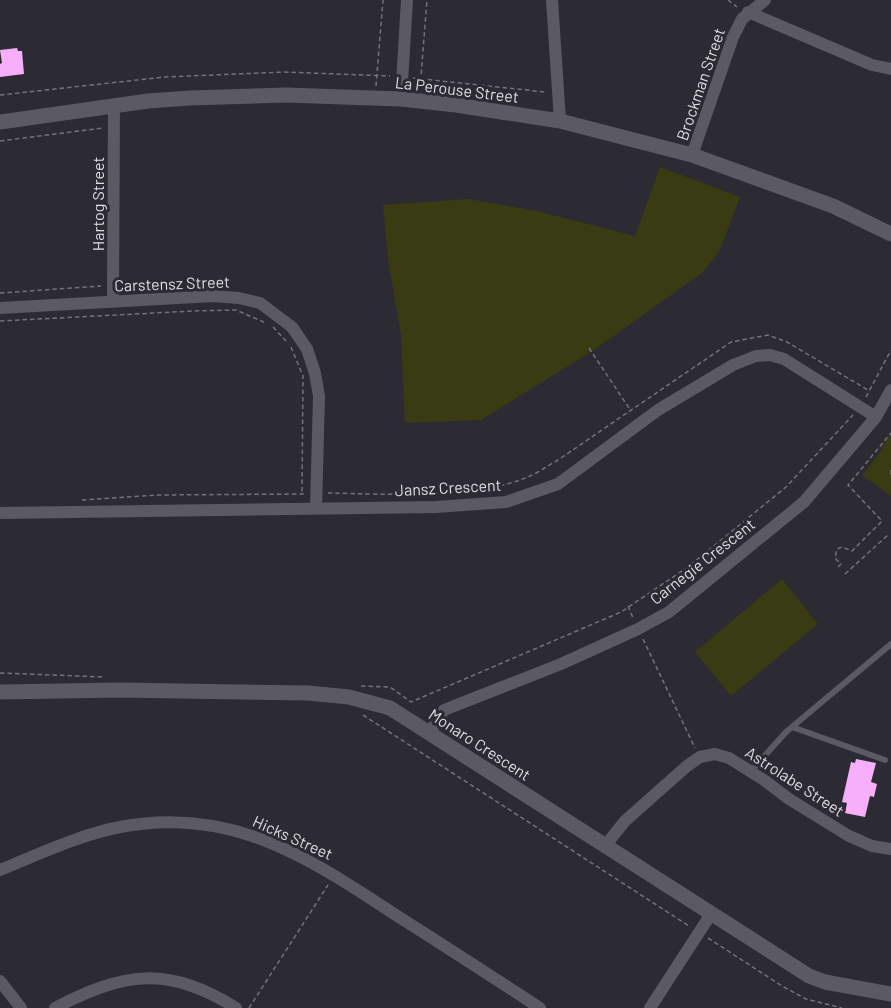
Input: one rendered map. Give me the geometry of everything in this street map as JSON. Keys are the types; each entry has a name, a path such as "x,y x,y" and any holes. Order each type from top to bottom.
{"street":[{"path":"401,99 407,0"},
{"path":"552,0 560,122"},
{"name":"Brockman Street","path":"692,155 733,37 746,14 765,0"},
{"path":"746,14 865,62 891,69"},
{"name":"La Perouse Street","path":"0,122 148,101 225,96 286,95 419,101 560,122 692,155 811,198 891,234"},
{"name":"Hartog Street","path":"113,301 114,106"},
{"name":"Carstensz Street","path":"0,308 213,296 239,298 260,303 292,327 307,349 315,373 319,396 316,508"},
{"name":"Jansz Crescent","path":"0,513 468,506 506,502 558,484 590,463 658,410 733,365 756,356 770,355 784,359 876,417"},
{"name":"Carnegie Crescent","path":"429,733 444,710 561,664 638,629 669,612 804,501 876,417 891,390"},
{"name":"Monaro Crescent","path":"0,692 249,691 348,697 390,708 809,976 825,982 891,994"},
{"name":"Astrolabe Street","path":"700,757 715,754 723,756 751,771 789,799 849,836 872,846 891,849"},
{"path":"605,846 618,828 636,810 700,757"},
{"name":"Hicks Street","path":"0,870 66,843 120,827 186,823 241,832 269,841 335,875 540,1008"},
{"path":"650,1008 711,914"},
{"path":"55,1008 111,984 147,977 178,981 210,992 236,1008"},
{"path":"0,981 21,1008"}],"lane":[{"path":"751,771 792,727 891,644"},
{"path":"792,727 885,760"}],"path":[{"path":"375,98 383,0"},
{"path":"419,101 427,0"},
{"path":"728,0 746,14"},
{"path":"0,95 165,77 284,72 402,76 558,93"},
{"path":"0,141 114,126"},
{"path":"0,293 113,285"},
{"path":"0,321 236,310 269,324 289,344 303,376 302,508"},
{"path":"80,500 159,495 426,494 485,489 528,477 558,460 731,342 768,335 787,342 870,391"},
{"path":"589,348 632,411"},
{"path":"354,686 390,687 411,702 621,612 688,567 786,487 860,408 891,350"},
{"path":"838,567 841,564 835,558 837,549 842,547 852,551 882,521 848,485 891,433"},
{"path":"891,470 891,476"},
{"path":"845,574 889,534"},
{"path":"628,606 700,757"},
{"path":"0,673 106,677"},
{"path":"362,714 782,986 806,999 842,1008"},
{"path":"249,1008 335,875"}],"green space":[{"path":"660,167 740,197 719,252 702,273 594,350 481,420 405,423 401,335 388,259 383,205 469,199 537,211 635,236"},
{"path":"891,433 891,496 862,475 876,458"},
{"path":"782,579 818,624 731,696 695,652"}],"building":[{"path":"17,48 18,51 22,51 24,74 0,77 0,64 2,63 0,50"},
{"path":"856,759 876,763 871,782 877,784 874,797 870,796 865,817 845,813 847,803 842,802 851,762 855,763"}]}
